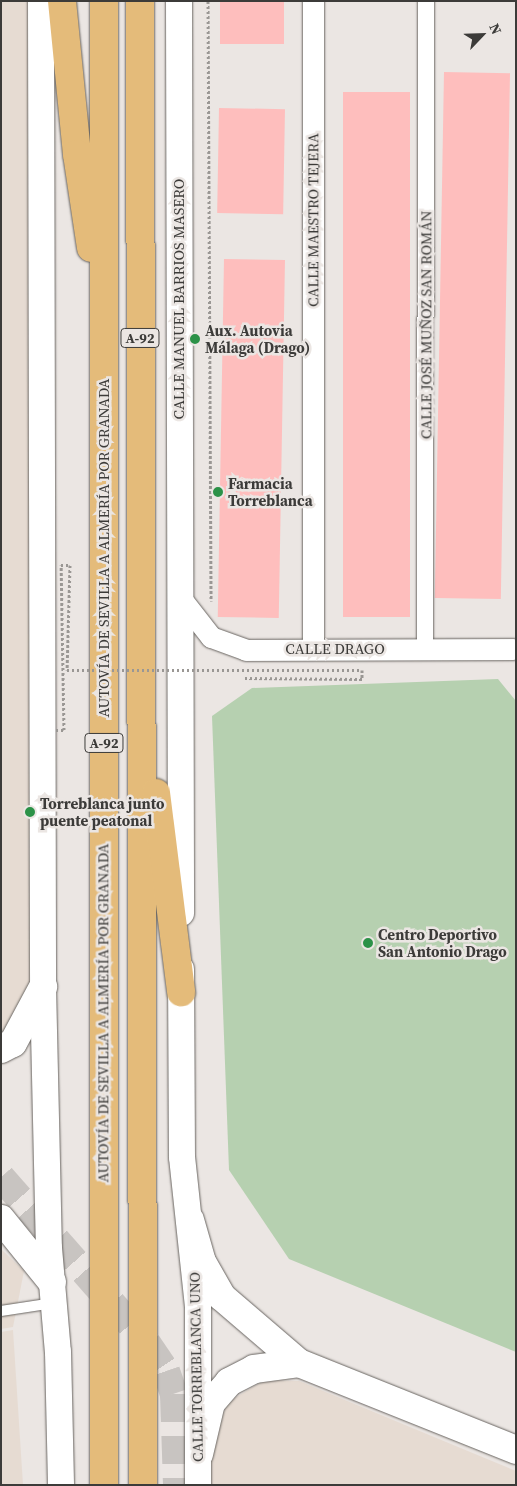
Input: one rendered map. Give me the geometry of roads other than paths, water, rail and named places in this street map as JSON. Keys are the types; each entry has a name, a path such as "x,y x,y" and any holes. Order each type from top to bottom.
{"highway":[{"path":"62,1 77,154 105,346"},
{"name":"AUTOVÍA DE SEVILLA A ALMERÍA POR GRANADA","path":"104,1 104,1485"},
{"name":"A-92","path":"140,1 143,1485"},
{"path":"141,675 181,992"}],"main road":[{"path":"1,1049 13,1042 43,987"},
{"path":"1,1219 53,1293"},
{"path":"190,1220 202,1262 222,1297 299,1363 516,1450"},
{"path":"199,1454 211,1403 229,1382 254,1369 299,1363"}],"street":[{"path":"41,1 43,987 61,1485"},
{"name":"CALLE MANUEL BARRIOS MASERO","path":"179,1 181,992"},
{"name":"CALLE MAESTRO TEJERA","path":"313,1 313,649"},
{"name":"CALLE JOSÉ MUÑOZ SAN ROMÁN","path":"425,649 426,1"},
{"name":"CALLE DRAGO","path":"179,596 211,637 246,650 515,647"},
{"name":"CALLE TORREBLANCA UNO","path":"181,992 182,1157 198,1306 198,1485"}],"lane":[{"path":"1,1311 53,1293"}],"tunnel":[{"path":"1,1177 147,1343 166,1371 174,1394 177,1485"}],"place":[{"name":"Aux. Autovia Málaga (Drago)","path":"195,339"},
{"name":"Farmacia Torreblanca","path":"218,492"},
{"name":"Torreblanca junto puente peatonal","path":"30,812"},
{"name":"Centro Deportivo San Antonio Drago","path":"368,943"}]}
